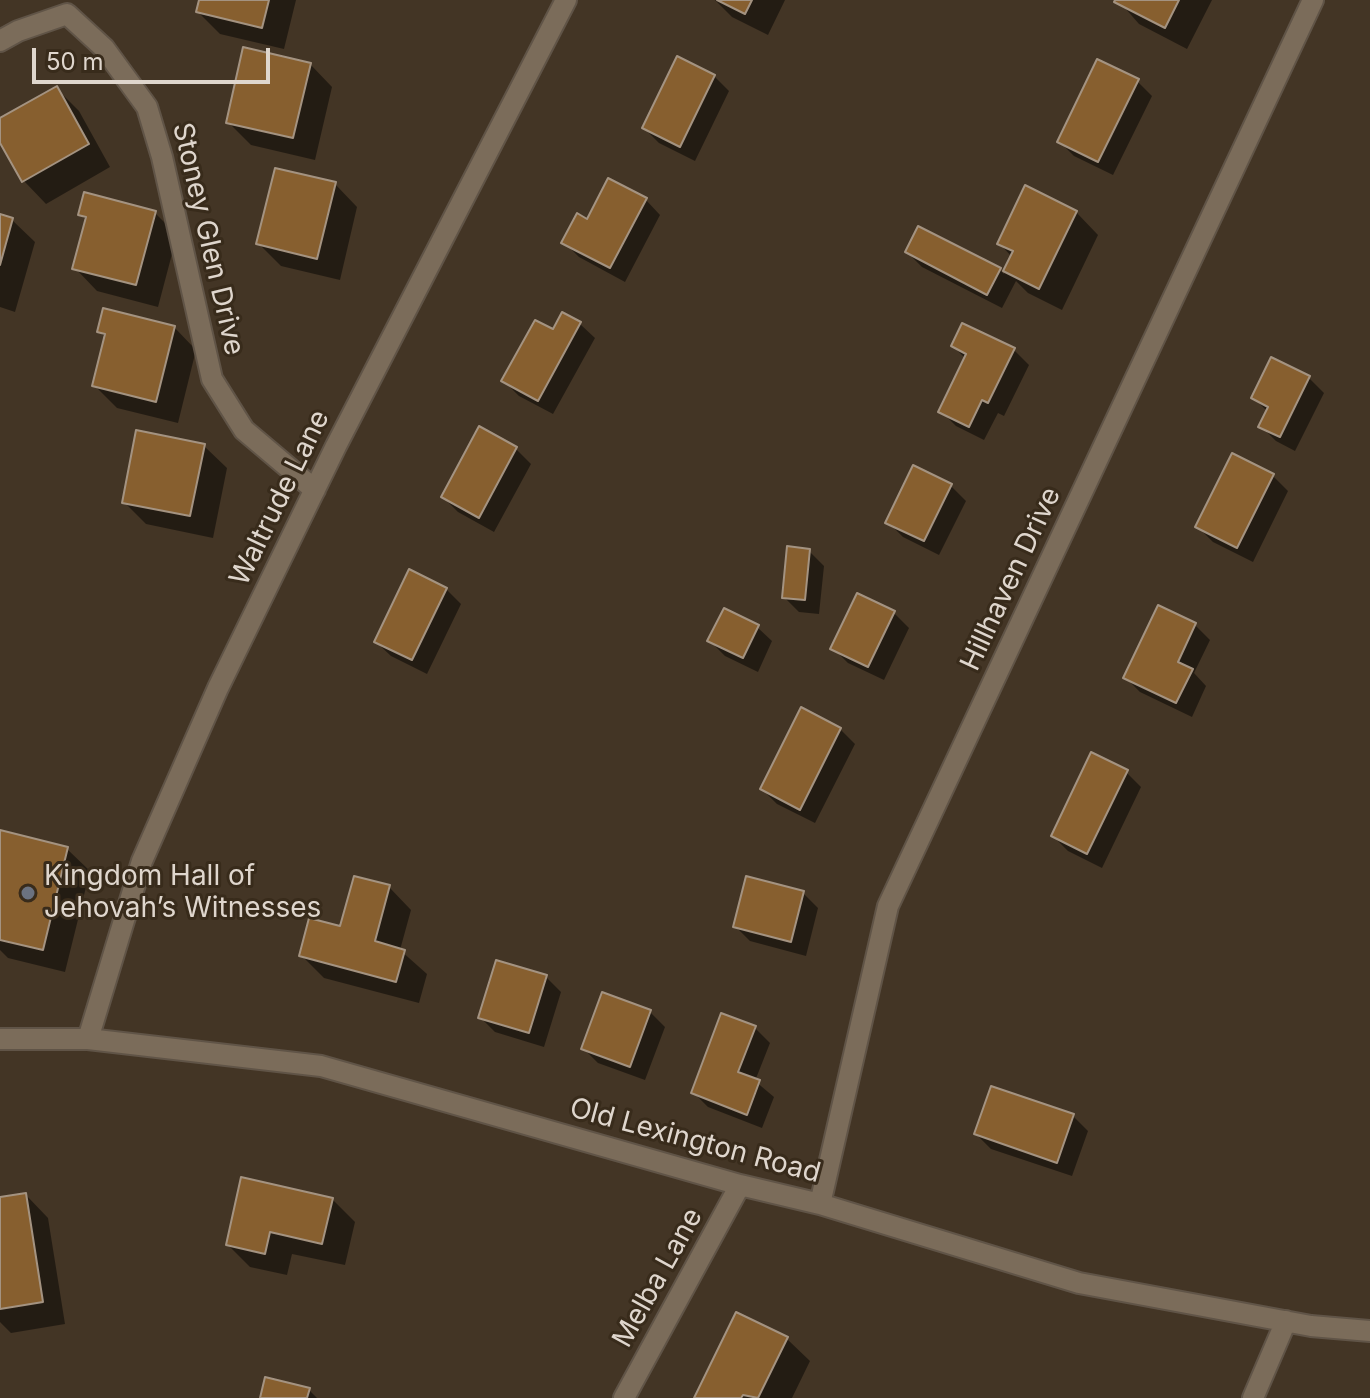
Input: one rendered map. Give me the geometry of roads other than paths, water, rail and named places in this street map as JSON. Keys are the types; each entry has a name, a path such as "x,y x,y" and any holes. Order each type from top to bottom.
{"street":[{"name":"Waltrude Lane","path":"88,1039 142,861 218,688 315,490 566,0"},
{"name":"Hillhaven Drive","path":"820,1204 888,906 1313,0"},
{"name":"Stoney Glen Drive","path":"0,41 68,7 104,48 147,107 162,157 212,379 244,430 315,490"},
{"name":"Old Lexington Road","path":"0,1039 88,1039 321,1066 740,1185 820,1204 1079,1283 1286,1321 1370,1331"},
{"name":"Melba Lane","path":"624,1398 740,1185"},
{"path":"1253,1398 1286,1321"}],"place":[{"name":"Kingdom Hall of Jehovah’s Witnesses","path":"28,893"}]}
